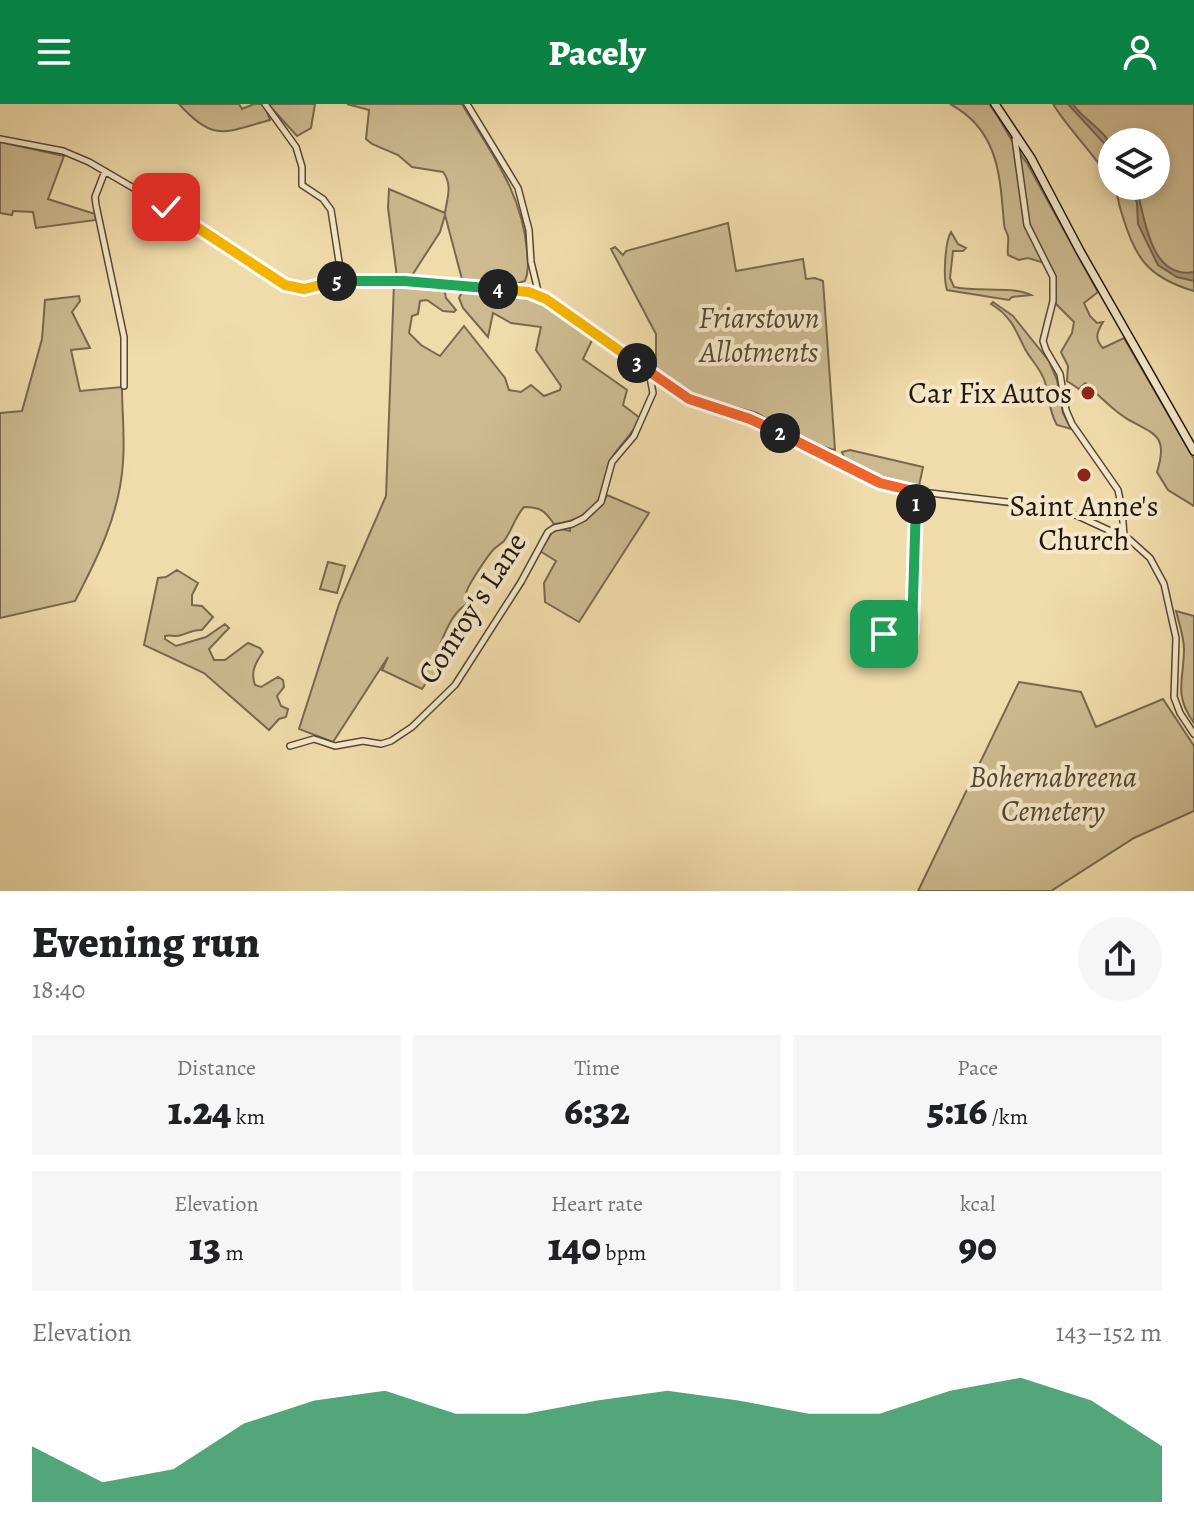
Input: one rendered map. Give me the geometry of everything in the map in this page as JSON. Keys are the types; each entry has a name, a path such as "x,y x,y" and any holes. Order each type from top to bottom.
{"main road":[{"path":"995,104 1194,451"}],"street":[{"path":"265,104 296,147 302,167 302,185 323,199 331,210 342,281"},
{"path":"467,104 518,188 529,230 531,262 539,295"},
{"path":"1013,131 1027,225 1053,277 1053,301 1043,341 1060,374 1066,410 1072,424 1118,490 1124,536"},
{"path":"0,139 63,151 105,171 227,245 285,285 304,289 342,281 404,281 520,290 539,295 689,399 760,423 880,483 917,492 1049,507 1124,536 1150,558 1164,584 1173,615 1177,649 1174,697 1194,734"},
{"path":"105,171 95,197 124,337 124,386"},
{"name":"Conroy's Lane","path":"290,746 314,739 335,746 363,741 385,744 412,727 447,695 521,582 548,532 584,518 601,502 612,462 634,436 653,393 649,371"},
{"path":"884,634 906,639 912,631 917,492"}],"green space":[{"path":"179,104 239,104 242,109 264,104 270,120 221,131 202,125"},
{"path":"268,104 315,104 311,128 297,136"},
{"path":"347,104 462,104 504,174 519,210 527,255 525,281 509,286 463,283 445,215 440,232 411,277 397,277 388,208 389,189 445,213 448,182 443,172 412,167 398,155 372,144 366,139 369,110"},
{"path":"950,104 989,104 1027,163 1098,292 1084,303 1097,323 1103,322 1098,332 1098,342 1103,348 1124,338 1194,459 1194,506 1168,490 1157,472 1161,451 1158,438 1117,412 1085,383 1079,389 1067,381 1068,366 1061,352 1072,333 1074,322 1056,304 1054,278 1048,264 1028,258 1019,260 1008,255 1008,236 994,156 979,127"},
{"path":"1053,104 1194,104 1194,291 1164,279 1145,263 1132,241 1118,200 1170,200 1170,128 1098,128 1098,162"},
{"path":"0,142 64,156 48,199 95,214 96,220 36,228 33,212 0,213"},
{"name":"Friarstown Allotments","path":"728,223 736,271 803,259 806,279 823,281 835,450 805,442 757,413 692,395 656,370 656,334 611,249 615,247 623,255 626,251"},
{"path":"951,232 958,244 966,248 953,251 950,278 954,287 1031,295 1009,300 947,290 945,260"},
{"path":"394,283 444,287 446,298 456,310 443,311 427,300 420,301 418,314 412,316 409,333 421,345 440,356 464,326 505,378 509,390 521,392 531,385 544,396 560,390 561,386 536,350 541,327 511,323 493,313 488,337 463,308 459,298 462,292 527,294 539,298 594,336 583,359 627,390 623,405 640,418 611,459 603,490 590,509 570,521 554,524 539,509 524,507 504,541 491,552 470,584 466,593 472,597 471,602 454,616 446,630 437,652 443,662 441,674 422,689 382,670 388,657 333,742 299,729 339,604 386,496"},
{"path":"79,296 80,301 72,312 90,348 71,350 80,391 122,387 124,453 113,517 75,601 0,618 0,413 22,411 42,339 45,300"},
{"path":"993,302 1013,316 1049,361 1057,380 1063,413 1071,429 1057,425 1041,373 1012,324 991,304"},
{"path":"850,450 923,467 919,486 874,474 845,461 842,452"},
{"path":"607,495 649,513 579,622 545,602 544,583 556,561 540,551 553,531 570,531 603,503"},
{"path":"328,562 345,566 337,593 320,589"},
{"path":"177,570 198,583 192,595 192,605 202,606 213,617 202,630 165,636 165,639 176,646 206,637 225,624 229,628 209,649 214,660 225,660 248,643 260,648 263,652 253,671 255,685 261,687 278,677 283,680 284,687 277,696 281,706 288,709 286,717 279,719 269,730 204,673 144,645 158,578"},
{"path":"1176,611 1194,616 1194,723 1182,695 1184,644"},
{"name":"Bohernabreena Cemetery","path":"1019,682 1081,692 1096,727 1163,699 1194,746 1194,811 1134,838 1051,891 918,891"}],"shaded area":[{"path":"1068,104 1073,104 1098,129 1098,137"},
{"path":"1136,200 1139,200 1146,228 1158,256 1167,266 1179,272 1194,272 1194,281 1177,277 1158,265 1138,224"}],"place":[{"name":"Car Fix Autos","path":"1088,393"},
{"name":"Saint Anne's Church","path":"1084,475"}],"route":[{"path":"166,207 227,245 264,273 294,288 304,289 342,281 404,281 520,290 539,295 689,399 760,423 880,483 917,492 912,631 906,639 884,634"}]}
